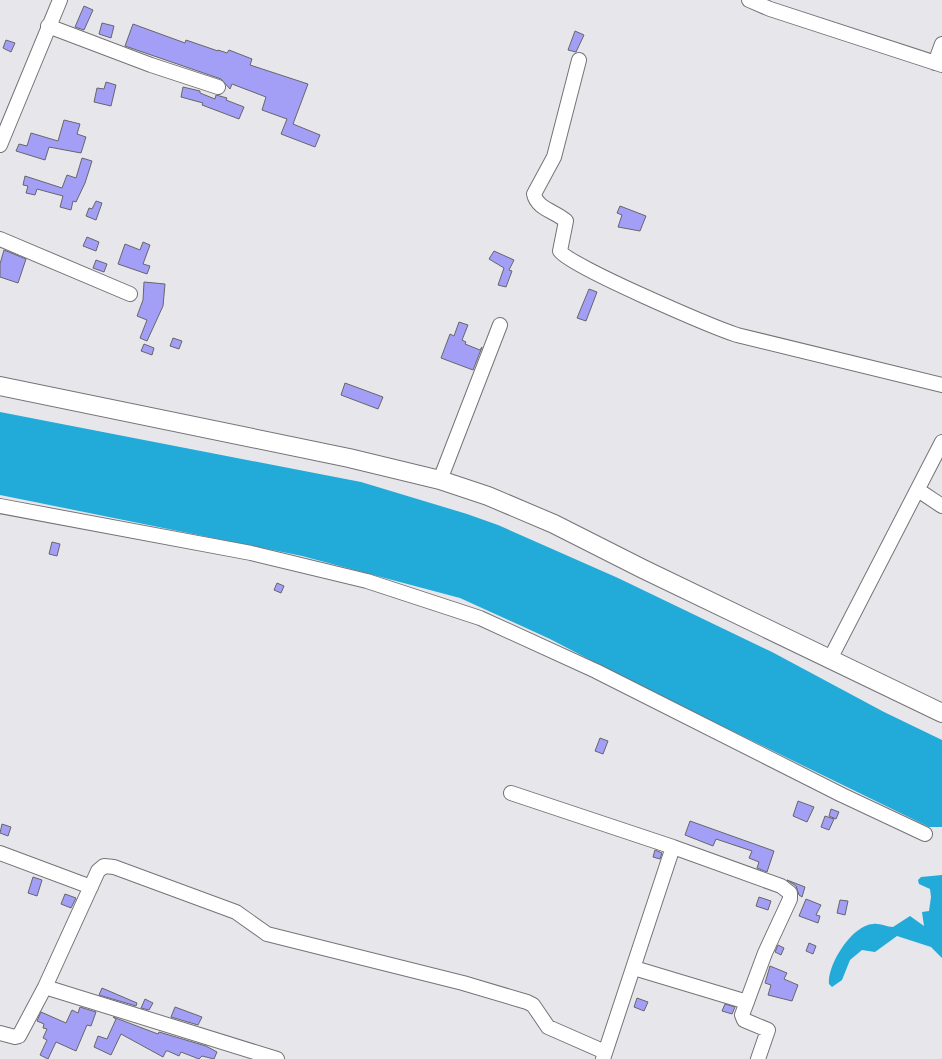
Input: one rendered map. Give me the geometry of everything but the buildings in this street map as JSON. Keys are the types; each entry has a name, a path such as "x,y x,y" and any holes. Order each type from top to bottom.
{"main road":[{"path":"0,386 349,458 440,480 488,496 554,524 942,713"}],"street":[{"path":"0,145 60,0"},
{"path":"750,0 770,9 938,64 942,44"},
{"path":"48,26 151,65 218,87"},
{"path":"579,60 557,147 534,194 535,200 540,205 566,221 560,250 563,256 595,274 712,327 942,385"},
{"path":"0,239 130,294"},
{"path":"440,480 500,325"},
{"path":"830,659 942,442"},
{"path":"918,490 942,506"},
{"path":"0,506 251,553 367,581 480,618 596,671 842,795 925,834"},
{"path":"511,793 673,847 781,886 790,893 790,899 766,953 742,1018 768,1030 758,1059"},
{"path":"1,1035 19,1036 45,987 98,871 104,866 114,867 236,912 267,934 463,982 527,1002 533,1006 548,1027 604,1056 673,847"},
{"path":"0,853 91,888"},
{"path":"634,968 748,1002"},
{"path":"45,987 276,1059"}],"water":[{"path":"0,412 361,482 498,525 618,578 772,652 884,712 942,740 942,827 929,827 646,689 550,639 460,598 302,556 0,495"},
{"path":"942,875 942,958 931,947 897,936 875,952 862,950 850,960 842,980 832,987 829,984 832,967 842,947 849,938 865,926 876,924 893,927 910,916 924,926 922,912 929,911 930,889 919,884 918,880 921,877"}]}
